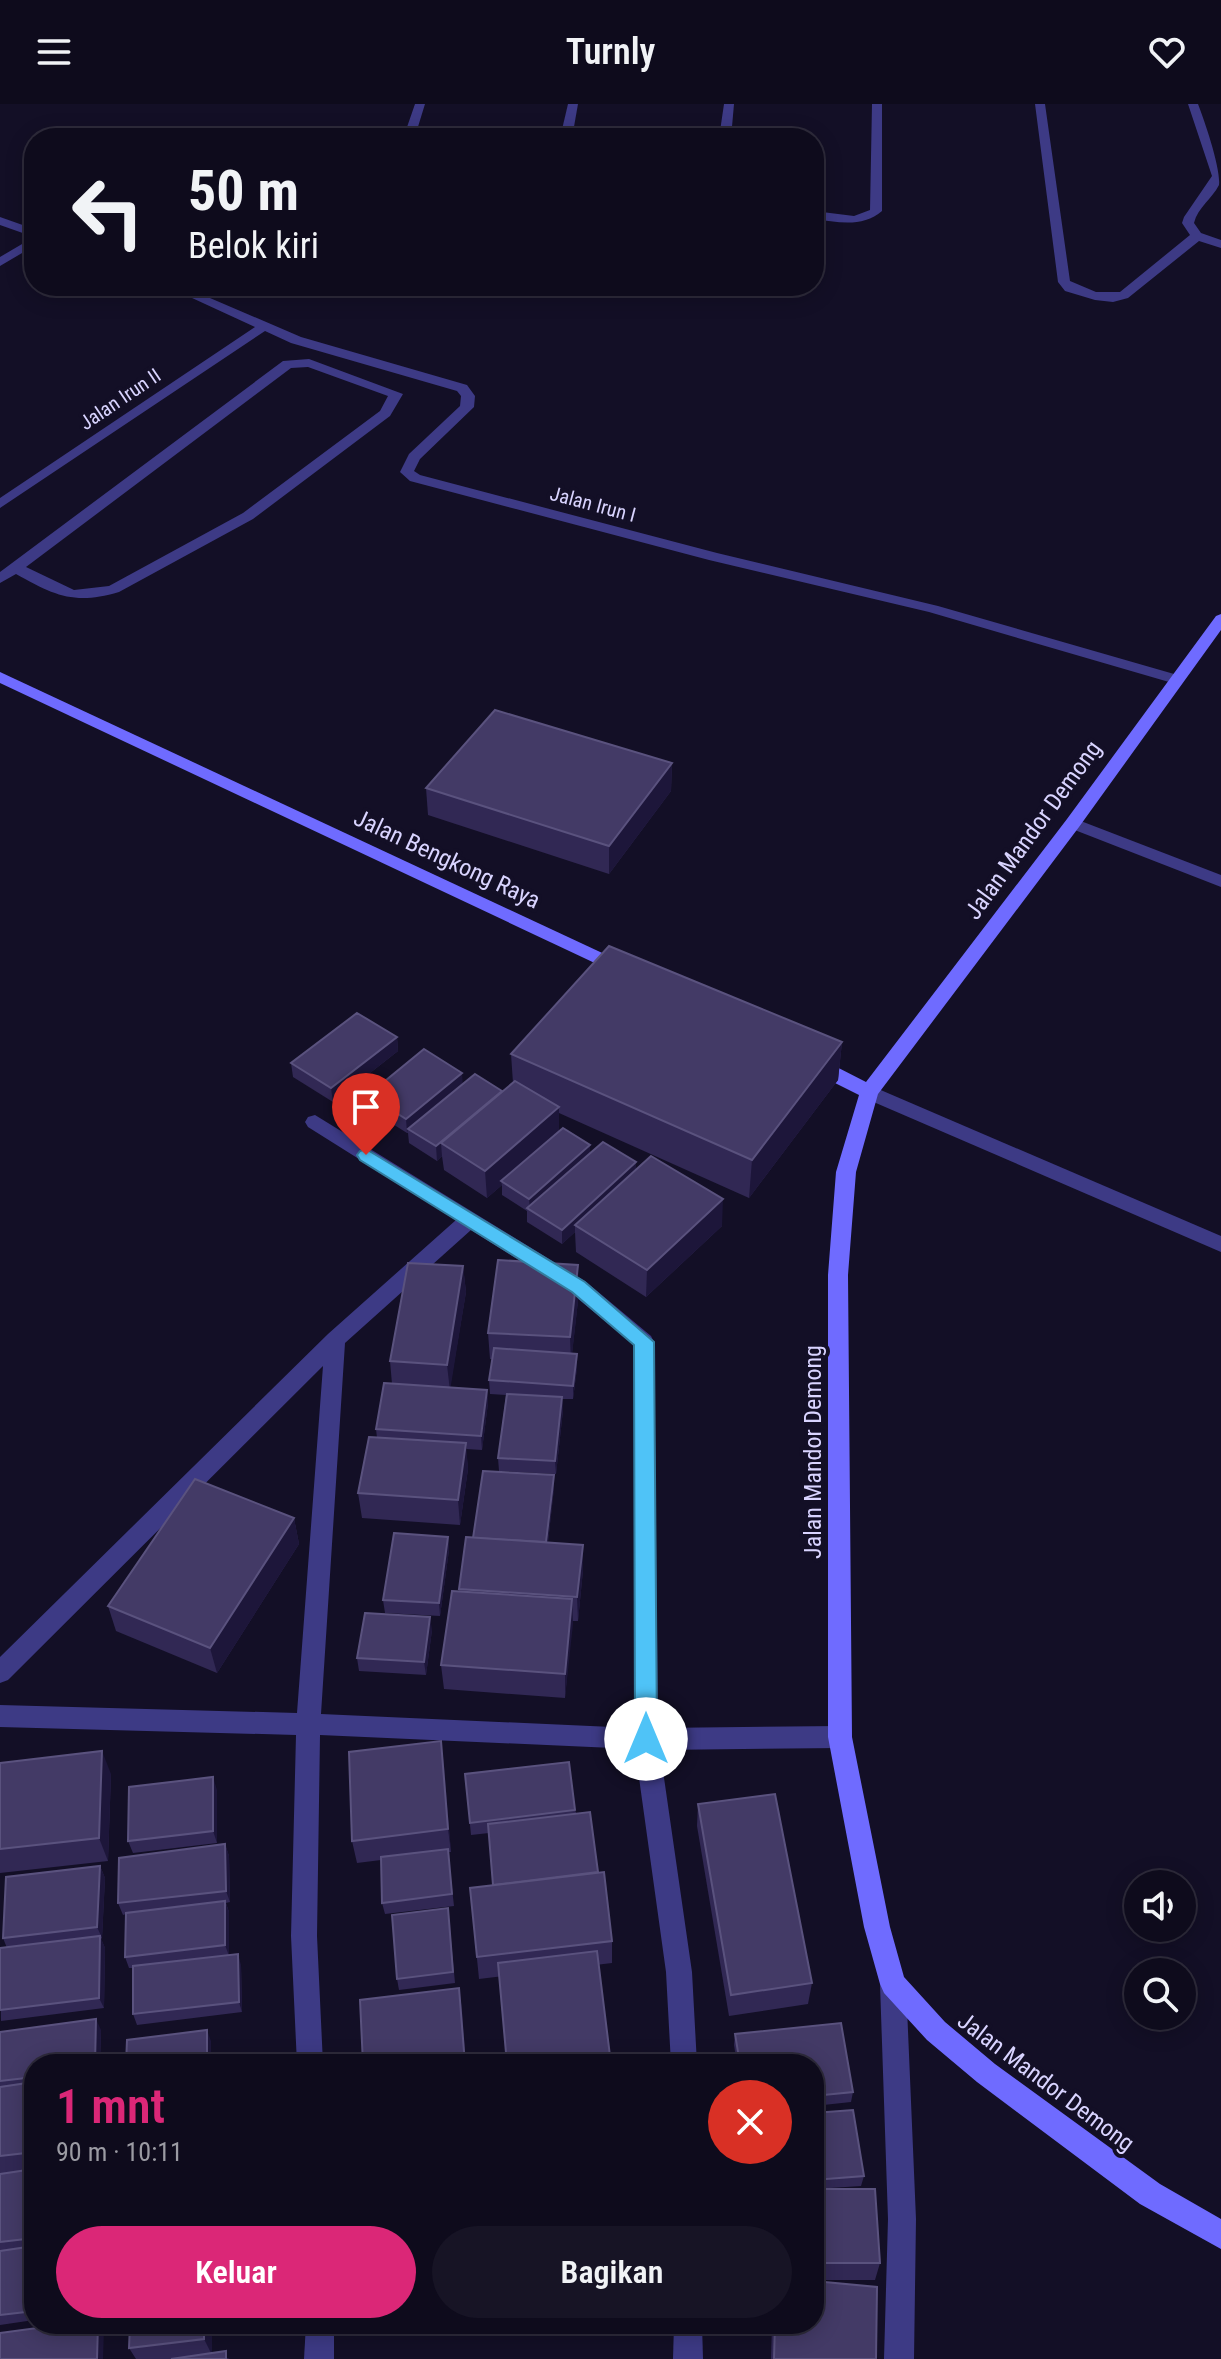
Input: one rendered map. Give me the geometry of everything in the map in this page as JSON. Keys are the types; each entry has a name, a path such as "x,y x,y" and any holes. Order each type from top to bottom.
{"main road":[{"name":"Jalan Mandor Demong","path":"1221,619 1073,823 869,1092 846,1172 838,1275 840,1737 877,1927 893,1984 936,2031 986,2073 1150,2194 1221,2235"},
{"name":"Jalan Bengkong Raya","path":"0,677 636,976"},
{"path":"802,1058 869,1092"}],"street":[{"path":"410,128 420,104"},
{"path":"568,128 573,104"},
{"path":"726,128 729,104"},
{"path":"824,216 848,220 866,218 876,211 877,104"},
{"path":"1040,104 1064,282 1069,288 1113,298 1124,295 1197,236"},
{"path":"1193,104 1218,176 1213,188 1189,215 1188,223 1197,236 1221,244"},
{"path":"0,221 24,229"},
{"path":"0,262 24,247"},
{"name":"Jalan Irun I","path":"194,296 296,340 462,388 468,396 467,407 414,457 407,472 415,478 714,557 933,609 1175,679"},
{"name":"Jalan Irun II","path":"0,504 263,327"},
{"path":"0,579 288,364 309,363 396,394 385,413 248,516 114,589 99,594 65,595 17,568"},
{"path":"1073,823 1221,881"},
{"path":"869,1092 1221,1244"},
{"path":"315,1122 578,1287 644,1342 646,1739 679,1972 683,2054"},
{"path":"0,1673 335,1340 469,1220"},
{"path":"310,2054 304,1936 308,1724 335,1340"},
{"path":"0,1716 308,1724 646,1739 840,1737"},
{"path":"893,1984 902,2219 899,2359"},
{"path":"319,2359 320,2334"},
{"path":"688,2334 688,2359"}],"building":[{"path":"495,710 672,763 609,846 426,788"},
{"path":"609,946 842,1042 752,1160 511,1054"},
{"path":"357,1013 397,1037 331,1088 291,1063"},
{"path":"424,1049 462,1073 406,1119 368,1095"},
{"path":"475,1074 502,1091 436,1146 408,1129"},
{"path":"515,1081 559,1107 485,1171 441,1143"},
{"path":"563,1128 590,1145 529,1199 501,1181"},
{"path":"603,1142 636,1162 562,1230 527,1208"},
{"path":"651,1156 723,1199 647,1270 575,1225"},
{"path":"498,1260 578,1265 570,1337 488,1333"},
{"path":"408,1263 463,1266 447,1365 390,1361"},
{"path":"494,1348 577,1354 573,1386 489,1380"},
{"path":"384,1383 487,1390 481,1436 376,1429"},
{"path":"507,1394 562,1397 555,1461 498,1458"},
{"path":"369,1437 466,1443 458,1500 358,1493"},
{"path":"483,1471 554,1475 546,1542 473,1538"},
{"path":"195,1479 294,1518 210,1648 108,1606"},
{"path":"394,1533 448,1537 439,1603 383,1600"},
{"path":"466,1537 583,1545 577,1597 459,1589"},
{"path":"452,1591 572,1599 565,1674 441,1665"},
{"path":"365,1613 430,1617 424,1662 357,1658"},
{"path":"441,1741 448,1829 352,1841 349,1752"},
{"path":"102,1751 99,1838 0,1849 0,1763"},
{"path":"569,1762 575,1810 470,1823 465,1774"},
{"path":"213,1777 213,1831 128,1841 129,1787"},
{"path":"775,1794 812,1983 731,1995 698,1804"},
{"path":"590,1812 598,1872 493,1885 488,1824"},
{"path":"225,1844 226,1891 118,1903 119,1858"},
{"path":"448,1849 452,1894 382,1903 381,1857"},
{"path":"100,1866 97,1927 3,1938 6,1877"},
{"path":"604,1872 612,1941 477,1957 470,1888"},
{"path":"225,1901 225,1945 125,1957 126,1913"},
{"path":"448,1908 453,1972 397,1979 392,1915"},
{"path":"100,1936 99,1998 0,2010 0,1948"},
{"path":"597,1951 610,2054 506,2054 498,1963"},
{"path":"238,1954 239,2002 133,2014 133,1966"},
{"path":"459,1988 464,2054 363,2054 360,2000"},
{"path":"96,2019 95,2054 24,2054 24,2078 0,2081 0,2032"},
{"path":"841,2023 853,2092 824,2095 824,2054 738,2054 735,2034"},
{"path":"207,2030 207,2054 126,2054 127,2040"},
{"path":"24,2083 24,2153 0,2156 0,2087"},
{"path":"853,2110 864,2176 824,2179 824,2112"},
{"path":"24,2170 24,2239 0,2242 0,2174"},
{"path":"824,2189 875,2189 880,2263 824,2263"},
{"path":"24,2247 24,2312 0,2315 0,2251"},
{"path":"824,2282 877,2287 876,2359 774,2359 775,2334 824,2334"},
{"path":"24,2330 24,2334 98,2334 97,2359 0,2359 0,2333"},
{"path":"130,2334 204,2334 204,2339 129,2348"},
{"path":"226,2351 226,2359 171,2359"}],"route":[{"path":"366,1155 578,1287 644,1342 646,1739"}]}
